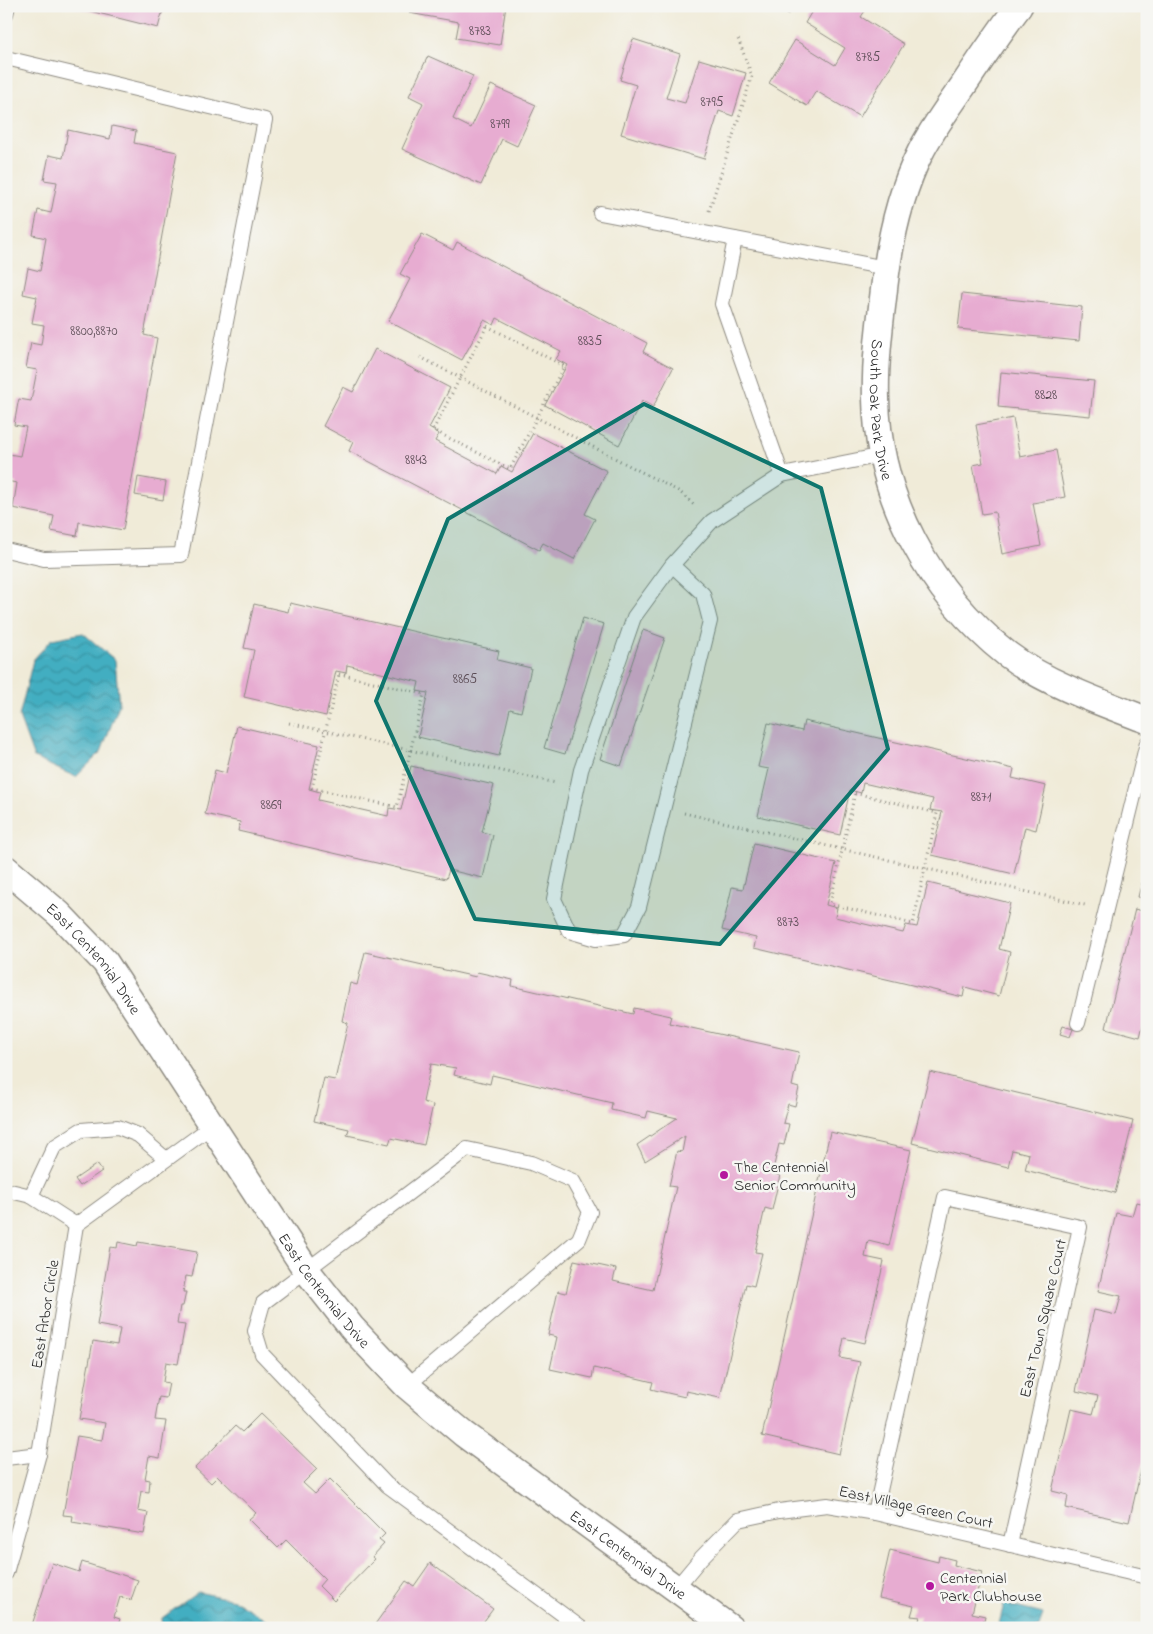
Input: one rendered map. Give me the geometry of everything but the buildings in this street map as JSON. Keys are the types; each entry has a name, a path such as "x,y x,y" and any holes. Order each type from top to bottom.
{"street":[{"name":"South Oak Park Drive","path":"1019,6 942,117 920,154 901,203 886,268 876,351 876,402 883,455 899,514 918,552 941,586 967,618 1009,655 1046,677 1147,720"},
{"name":"East Centennial Drive","path":"6,869 59,914 105,962 307,1271 352,1328 407,1386 464,1434 730,1628"}],"lane":[{"path":"6,14 8,6"},
{"path":"6,58 265,120 181,555 44,559 6,550"},
{"path":"600,213 886,268"},
{"path":"735,239 722,304 782,475"},
{"path":"672,565 703,594 710,622 636,914 624,935 596,939 569,931 554,899 581,770 634,617 672,565 712,521 782,475 883,455"},
{"path":"1078,1023 1147,744"},
{"path":"6,1190 31,1196 76,1225 212,1126"},
{"path":"31,1196 54,1147 81,1130 118,1127 138,1135 166,1159"},
{"path":"407,1386 579,1239 590,1212 573,1181 531,1163 467,1149 263,1303 255,1331 262,1354 387,1485 581,1628"},
{"name":"East Town Square Court","path":"875,1513 945,1198 1080,1227 1010,1545"},
{"name":"East Arbor Circle","path":"6,1572 39,1454 76,1225"},
{"path":"6,1458 39,1454"},
{"name":"East Village Green Court","path":"676,1588 700,1558 738,1520 778,1511 827,1505 875,1513 1147,1577"}],"path":[{"path":"787,14 790,6"},
{"path":"702,233 752,76 737,36"},
{"path":"487,326 564,366 510,469 433,430 460,378 487,326"},
{"path":"420,357 680,492"},
{"path":"339,674 424,694 398,807 312,788 325,732 339,674"},
{"path":"289,723 577,788"},
{"path":"855,793 937,813 913,924 830,904 842,849 855,793"},
{"path":"664,808 1106,909"}],"highlighted area":[{"path":"644,404 821,488 888,749 720,944 475,919 376,701 448,519"}],"water":[{"path":"83,633 115,660 119,705 101,752 76,777 34,758 19,717 33,660 52,639"},
{"path":"198,1592 234,1600 280,1628 160,1628 162,1618"},
{"path":"1004,1604 1043,1614 1039,1628 998,1628"}],"place":[{"name":"The Centennial Senior Community","path":"724,1175"},
{"name":"Centennial Park Clubhouse","path":"930,1586"}]}
